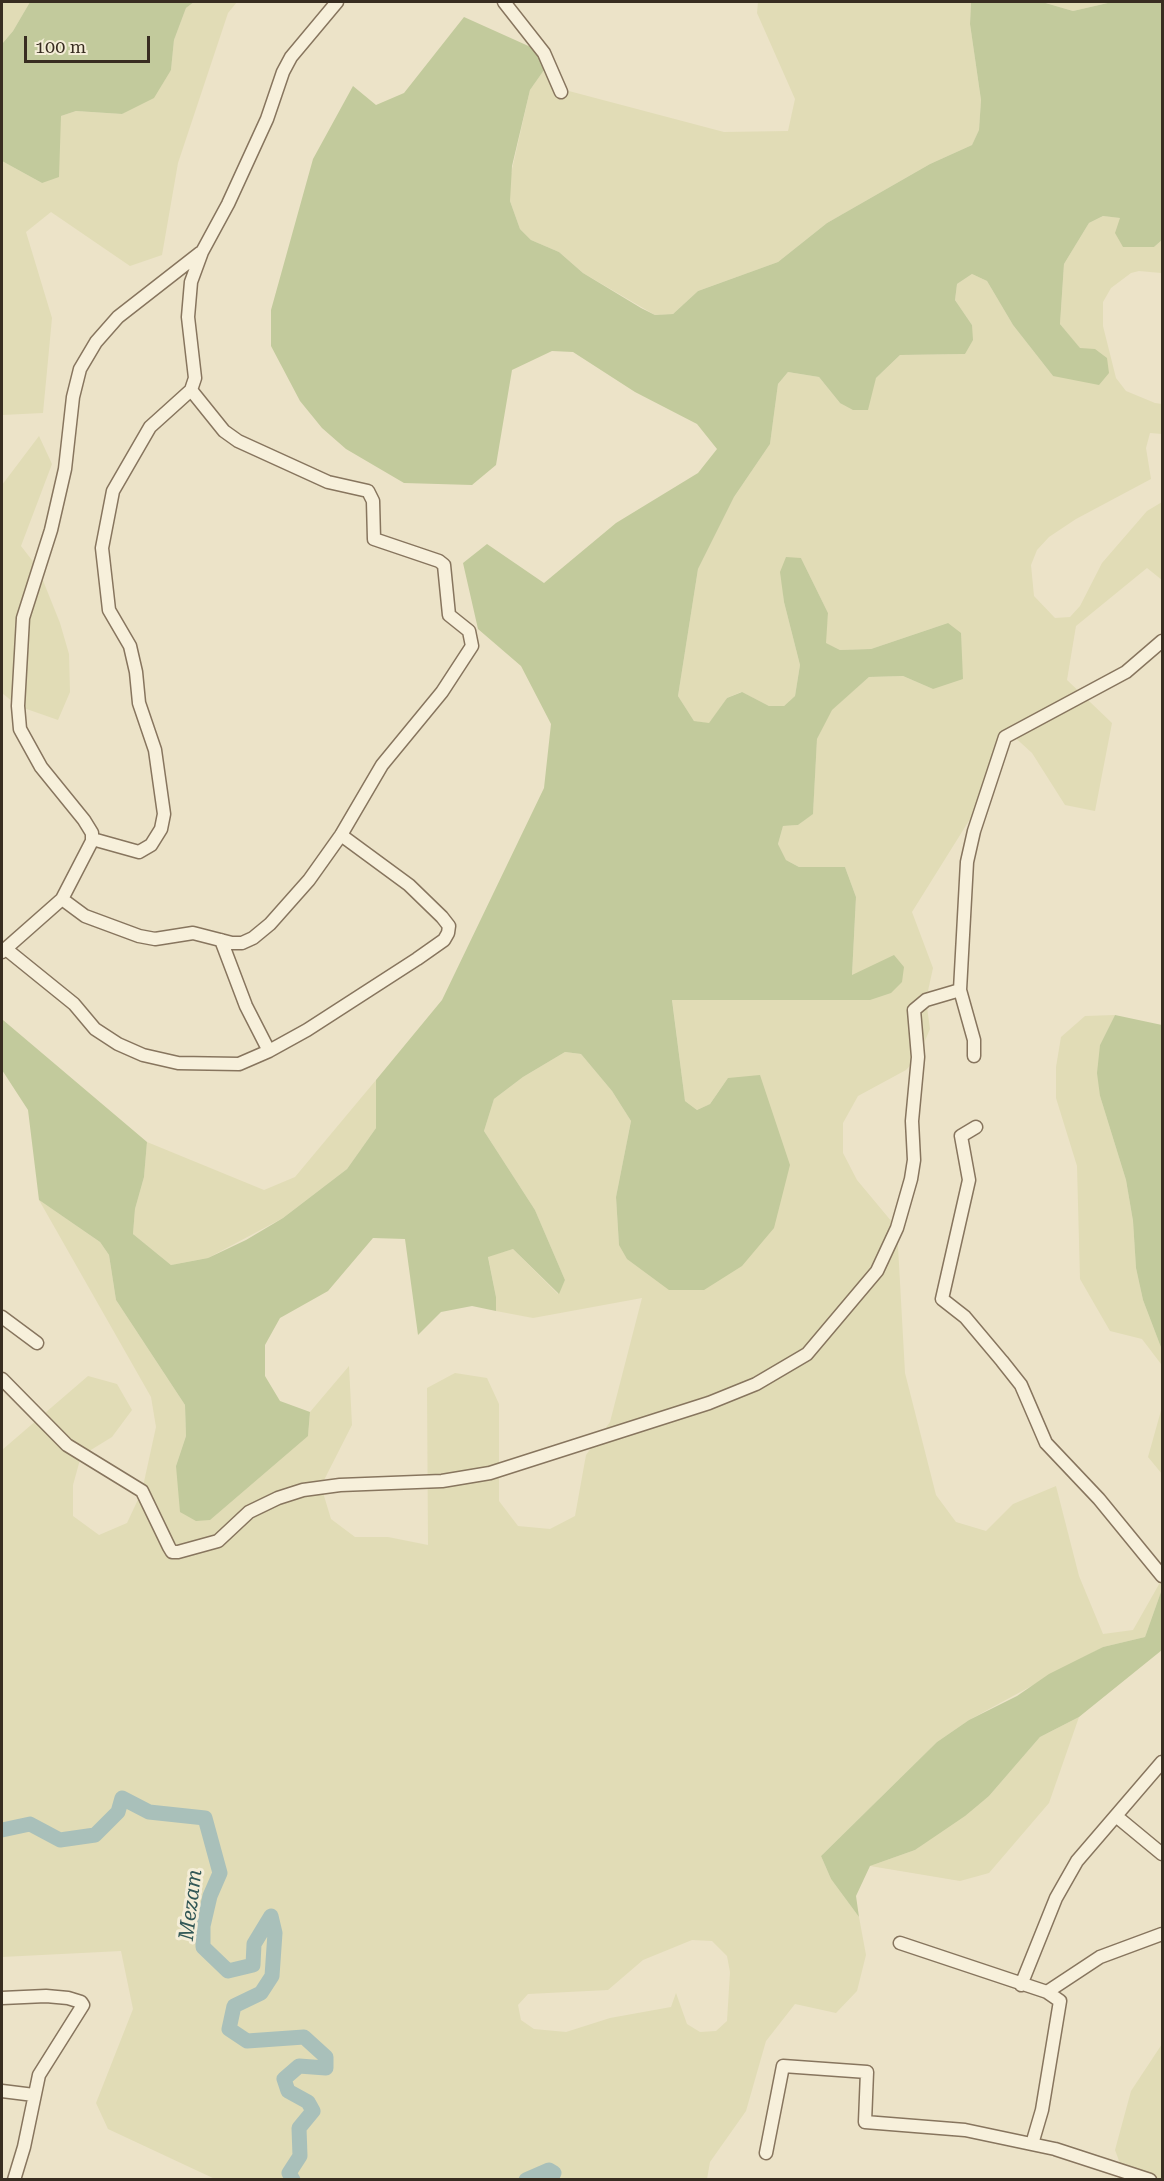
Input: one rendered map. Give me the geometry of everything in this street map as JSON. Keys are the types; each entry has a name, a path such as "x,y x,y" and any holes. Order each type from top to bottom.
{"street":[{"path":"92,841 96,840 139,852 151,845 161,829 164,814 155,750 139,703 136,672 130,646 110,610 102,548 113,491 119,476 150,427 191,390 195,378 188,317 191,282 202,252 228,204 267,119 282,72 291,57 338,2"},
{"path":"504,2 544,53 561,92"},
{"path":"202,252 118,317 96,342 80,369 73,397 65,469 51,530 23,618 18,706 20,729 41,767 84,820 92,833 92,841 62,899 4,951 74,1004 95,1029 118,1044 143,1055 178,1063 239,1064 269,1051 417,959 444,939 448,933 449,926 442,917 409,885 341,835"},
{"path":"62,899 85,916 139,936 155,939 193,933 242,943 270,924 309,880 341,835 382,765 442,693 472,646 469,631 449,615 444,565 439,561 374,539 374,501 368,491 328,482 238,441 224,431 191,390"},
{"path":"974,1056 974,1040 960,990 968,862 974,831 1005,737 1126,672 1162,641"},
{"path":"221,940 246,1006 269,1051"},
{"path":"2,1379 67,1445 142,1491 172,1552 218,1541 249,1512 303,1490 340,1485 442,1481 490,1473 709,1403 756,1384 807,1353 877,1271 897,1228 912,1179 912,1121 918,1057 914,1010 926,1000 960,990"},
{"path":"976,1127 961,1136 969,1180 942,1299 965,1317 1002,1361 1021,1385 1046,1443 1099,1499 1162,1576"},
{"path":"2,1317 37,1343"},
{"path":"1021,1984 1061,1889 1077,1861 1162,1762"},
{"path":"1116,1816 1162,1854"},
{"path":"1047,1992 1100,1957 1162,1935"},
{"path":"900,1943 1047,1992 1057,1998 1061,2005 1042,2110 1032,2144"},
{"path":"2,1998 46,1996 68,1998 81,2002 83,2006 46,2061 34,2095 24,2147 14,2180"},
{"path":"766,2153 783,2066 867,2072 865,2122 965,2130 1032,2144 1150,2180"},
{"path":"2,2091 34,2095"}],"shaded area":[{"path":"2,2 30,2 13,31 2,44"},
{"path":"194,2 237,2 228,13 178,163 162,255 130,266 51,212 26,232 52,318 43,413 2,415 2,161 42,183 61,116 76,111 122,114 171,70 174,40 186,8"},
{"path":"758,2 971,2 970,24 981,100 979,131 972,145 930,164 827,223 778,262 698,291 673,314 655,315 583,273 559,252 531,240 520,229 510,201 510,178 530,90 549,63 565,90 724,132 788,131 795,99 757,13"},
{"path":"1042,2 1112,2 1073,11"},
{"path":"1103,216 1121,218 1154,247 1162,240 1162,294 1161,273 1139,271 1131,273 1111,288 1103,302 1103,326 1116,378 1126,391 1162,404 1162,434 1150,433 1146,448 1151,479 1076,519 1049,537 1037,550 1031,565 1034,596 1055,618 1070,617 1080,606 1102,563 1147,511 1162,502 1162,580 1147,568 1076,626 1067,680 1112,723 1095,811 1065,805 1032,753 1010,733 985,795 912,912 933,968 926,1000 930,1029 918,1057 906,1070 858,1096 843,1123 843,1153 857,1180 897,1228 905,1373 936,1495 956,1522 986,1531 1013,1504 1056,1486 1079,1576 1103,1634 1133,1630 1162,1579 1162,1589 1145,1637 1103,1647 969,1720 937,1742 821,1856 831,1879 859,1917 866,1955 857,1991 836,2013 795,2004 766,2041 746,2111 710,2162 707,2179 215,2179 108,2129 96,2103 133,2009 121,1951 2,1957 2,1450 88,1376 117,1384 132,1410 112,1437 81,1456 73,1485 73,1516 99,1535 127,1523 142,1491 156,1427 151,1397 39,1200 100,1242 109,1255 116,1300 185,1405 186,1436 176,1466 308,1436 310,1412 349,1366 352,1425 321,1486 331,1519 355,1537 388,1537 428,1545 427,1388 455,1373 487,1378 499,1404 499,1501 518,1526 550,1529 575,1516 586,1455 610,1422 642,1298 533,1318 496,1311 496,1297 488,1256 513,1249 558,1294 565,1280 535,1210 484,1131 494,1099 523,1077 565,1052 581,1054 612,1091 631,1121 616,1197 619,1245 728,1078 710,1104 697,1110 685,1101 672,999 870,1000 852,975 856,897 845,867 799,867 786,860 778,844 783,826 798,825 813,813 817,739 831,710 869,677 903,676 933,689 948,623 871,649 840,650 825,643 828,613 801,558 781,572 784,602 800,665 795,696 784,706 769,706 741,692 727,698 709,724 694,721 678,696 698,569 734,497 770,444 778,384 788,372 819,377 840,403 876,378 900,355 965,354 972,325 955,300 957,284 972,274 987,281 1013,325 1053,376 1095,349 1080,349 1060,324 1064,264 1089,223","holes":["692,1940 712,1941 727,1956 730,1972 727,2021 716,2031 700,2032 687,2024 676,1993 671,2007 610,2018 566,2032 534,2029 521,2020 518,2005 528,1994 608,1990 643,1960"]},
{"path":"39,436 52,464 21,546 38,568 60,623 69,654 70,692 58,720 18,706 2,693 2,485"},
{"path":"1115,1015 1100,1045 1100,1096 1126,1180 1133,1221 1136,1268 1143,1300 1162,1350 1162,1375 1161,1364 1142,1339 1110,1331 1080,1279 1077,1166 1056,1098 1056,1067 1061,1037 1085,1016"},
{"path":"376,1080 376,1128 347,1169 283,1218 208,1258 171,1265 133,1234 135,1209 144,1177 147,1142 264,1190 295,1177"},
{"path":"1162,1407 1162,1474 1148,1457"},
{"path":"1079,1717 1049,1803 989,1873 960,1881 870,1866 915,1850 989,1796 1040,1737"},
{"path":"1162,2044 1162,2179 1125,2177 1115,2150 1131,2091"}],"green space":[{"path":"30,2 194,2 186,8 174,40 171,70 154,98 122,114 76,111 61,116 59,177 42,183 2,161 2,44 13,31"},
{"path":"971,2 1042,2 1073,11 1112,2 1162,2 1162,240 1154,247 1123,247 1115,233 1120,218 1103,216 1089,223 1064,264 1060,324 1080,348 1095,349 1107,358 1109,373 1099,385 1053,376 1013,325 987,281 972,274 957,284 955,300 972,325 973,340 965,354 900,355 876,378 868,410 853,410 840,403 819,377 788,372 778,384 770,444 734,497 698,569 678,696 694,721 709,723 727,698 742,692 769,706 784,706 795,696 800,665 784,602 780,572 786,557 801,558 828,613 826,643 840,650 871,649 948,623 961,633 963,679 933,689 903,676 869,677 832,710 817,739 813,814 798,825 783,826 778,844 786,860 799,867 845,867 856,897 852,975 894,955 904,967 902,982 891,993 870,1000 672,1000 685,1101 697,1110 710,1104 728,1078 760,1075 790,1165 774,1228 742,1266 704,1290 669,1290 627,1259 619,1245 616,1197 631,1121 612,1091 581,1054 565,1052 523,1077 494,1099 484,1131 535,1210 565,1280 559,1294 513,1249 488,1257 496,1297 496,1311 472,1306 441,1312 418,1335 405,1239 373,1238 328,1291 280,1318 265,1345 265,1376 280,1401 310,1412 308,1436 210,1520 196,1521 180,1512 176,1466 186,1436 185,1405 116,1300 109,1255 100,1242 39,1200 28,1110 2,1070 2,1016 3,1020 147,1142 144,1177 135,1209 133,1234 171,1265 208,1258 246,1240 283,1218 347,1169 376,1128 376,1080 442,1000 544,788 551,724 521,666 478,629 463,563 487,544 544,583 616,523 698,473 717,449 697,424 635,392 573,352 552,351 512,370 496,465 472,485 404,483 346,449 322,428 300,401 271,346 271,310 313,159 353,86 376,105 404,93 464,17 544,53 549,63 530,90 512,166 510,201 520,229 531,240 559,252 583,273 641,308 655,315 673,314 698,291 778,262 827,223 930,164 972,145 979,130 981,100 970,24"},
{"path":"1115,1015 1162,1025 1162,1350 1143,1300 1136,1268 1133,1221 1126,1180 1100,1096 1097,1073 1100,1045"},
{"path":"1162,1589 1162,1650 1079,1717 1040,1737 989,1796 965,1816 915,1850 870,1866 856,1896 859,1917 831,1879 821,1856 937,1742 969,1720 1017,1696 1049,1674 1103,1647 1145,1637"}],"waterway":[{"name":"Mezam","path":"2,1830 30,1824 60,1840 95,1835 118,1812 122,1798 149,1812 205,1818 220,1873 210,1896 203,1926 203,1947 228,1971 253,1965 254,1944 271,1916 275,1933 272,1976 261,1993 234,2006 229,2029 247,2041 304,2037 326,2057 326,2068 299,2066 284,2079 288,2091 308,2102 313,2111 299,2128 300,2156 289,2173 293,2180"},
{"name":"Mezam","path":"526,2180 549,2170 554,2173 550,2180"}]}
